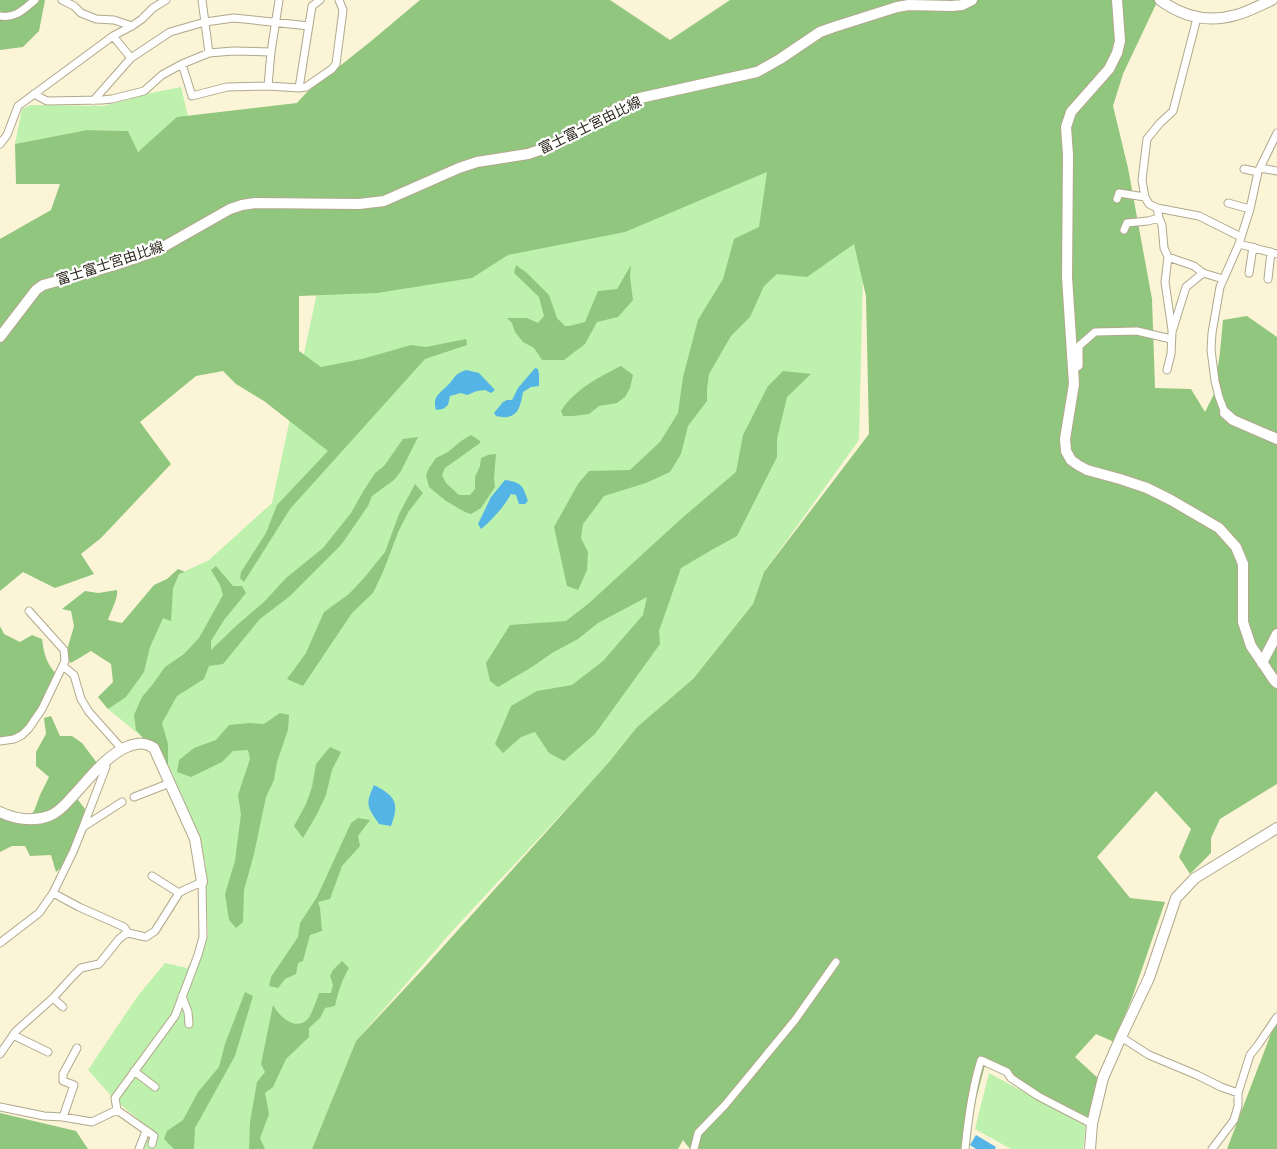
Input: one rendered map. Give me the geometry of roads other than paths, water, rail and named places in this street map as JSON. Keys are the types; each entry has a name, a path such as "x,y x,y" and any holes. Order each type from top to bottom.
{"street":[{"path":"0,16 12,16 21,12 35,0"},
{"path":"62,0 74,6 81,13 96,19 114,20 132,26"},
{"path":"0,144 7,135 18,106 113,36 132,26 153,8 166,0"},
{"path":"202,0 209,53"},
{"path":"268,86 271,52 280,0"},
{"path":"299,88 312,6 320,0"},
{"path":"182,64 192,96 227,87 306,87 332,69 336,64 343,10 339,0"},
{"name":"富士富士宮由比線","path":"0,337 36,290 43,285 112,266 156,251 230,209 255,203 359,204 384,201 477,162 528,154 552,146 640,98 757,72 820,32 897,7 909,5 952,6 962,5 972,0"},
{"path":"1116,0 1120,41 1117,53 1109,69 1071,112 1066,127 1068,155 1067,277 1074,369 1074,384 1065,439 1066,450 1071,460 1078,466 1147,488 1219,528 1236,547 1243,564 1243,622 1251,646 1277,683"},
{"path":"1162,0 1179,12 1198,18 1216,19 1236,15 1272,0"},
{"path":"93,100 131,58 170,32 205,22 234,18 308,26"},
{"path":"1198,18 1173,111 1147,139 1142,180 1146,197 1149,204 1157,208 1199,216 1253,247 1274,253 1268,279"},
{"path":"113,36 131,58"},
{"path":"34,94 47,101 112,99 144,91 162,75 209,53 233,51 271,52"},
{"path":"1277,133 1259,170 1250,209 1240,240 1220,287 1211,350 1215,381 1225,413 1233,420 1277,439"},
{"path":"1244,169 1277,171"},
{"path":"1117,198 1118,193 1146,197"},
{"path":"1228,203 1250,209"},
{"path":"1157,208 1162,225 1165,253 1168,257 1166,282 1171,354 1167,370"},
{"path":"1124,230 1127,223 1159,218"},
{"path":"1249,273 1253,247"},
{"path":"1168,257 1223,279"},
{"path":"1171,335 1186,287 1203,272"},
{"path":"1074,369 1079,366 1079,346 1095,332 1137,331 1171,335"},
{"path":"0,741 14,739 22,735 29,728 42,709 65,661 64,650 29,611"},
{"path":"1262,663 1277,634"},
{"path":"63,666 74,675 81,699 89,712 122,749"},
{"path":"0,812 9,816 32,819 49,816 65,805 112,755 122,749 142,742 154,748 195,839 202,882 203,938 175,1016 115,1098 117,1110 154,1136 152,1144"},
{"path":"0,944 39,913 53,893 83,827 106,767 105,762"},
{"path":"134,797 170,783"},
{"path":"83,827 122,802"},
{"path":"1090,1149 1092,1124 1103,1078 1148,978 1176,898 1195,878 1277,828"},
{"path":"152,876 180,893"},
{"path":"0,1054 16,1031 53,998 81,968 99,964 118,939 128,933 146,937 155,931 180,893 202,882"},
{"path":"53,893 124,927 128,933"},
{"path":"694,1149 698,1134 725,1105 795,1020 836,962"},
{"path":"182,996 188,1012 188,1024"},
{"path":"53,998 63,1007"},
{"path":"1212,1149 1234,1120 1238,1106 1238,1093 1250,1055 1277,1017"},
{"path":"13,1035 48,1052"},
{"path":"1121,1037 1148,1054 1238,1093"},
{"path":"63,1116 74,1086 63,1081 64,1074 76,1048"},
{"path":"965,1149 968,1120 977,1071 981,1060 1007,1072 1011,1078 1038,1096 1092,1124"},
{"path":"134,1071 155,1087"},
{"path":"0,1107 44,1116 63,1116 92,1122 117,1110"},
{"path":"139,1149 146,1131"}],"water":[{"path":"535,368 538,369 539,386 531,387 523,392 519,408 513,415 509,417 496,416 494,413 503,402 512,400 518,388"},
{"path":"466,370 479,373 495,390 491,393 485,390 467,395 461,393 450,396 448,405 443,409 436,410 435,402 437,396 456,375"},
{"path":"505,480 515,482 521,486 528,501 525,504 519,504 516,495 511,494 498,513 481,529 478,524 491,497"},
{"path":"374,785 391,796 394,801 395,811 391,826 379,824 370,809 368,801"},
{"path":"976,1135 996,1147 995,1149 976,1149 970,1145"}]}
